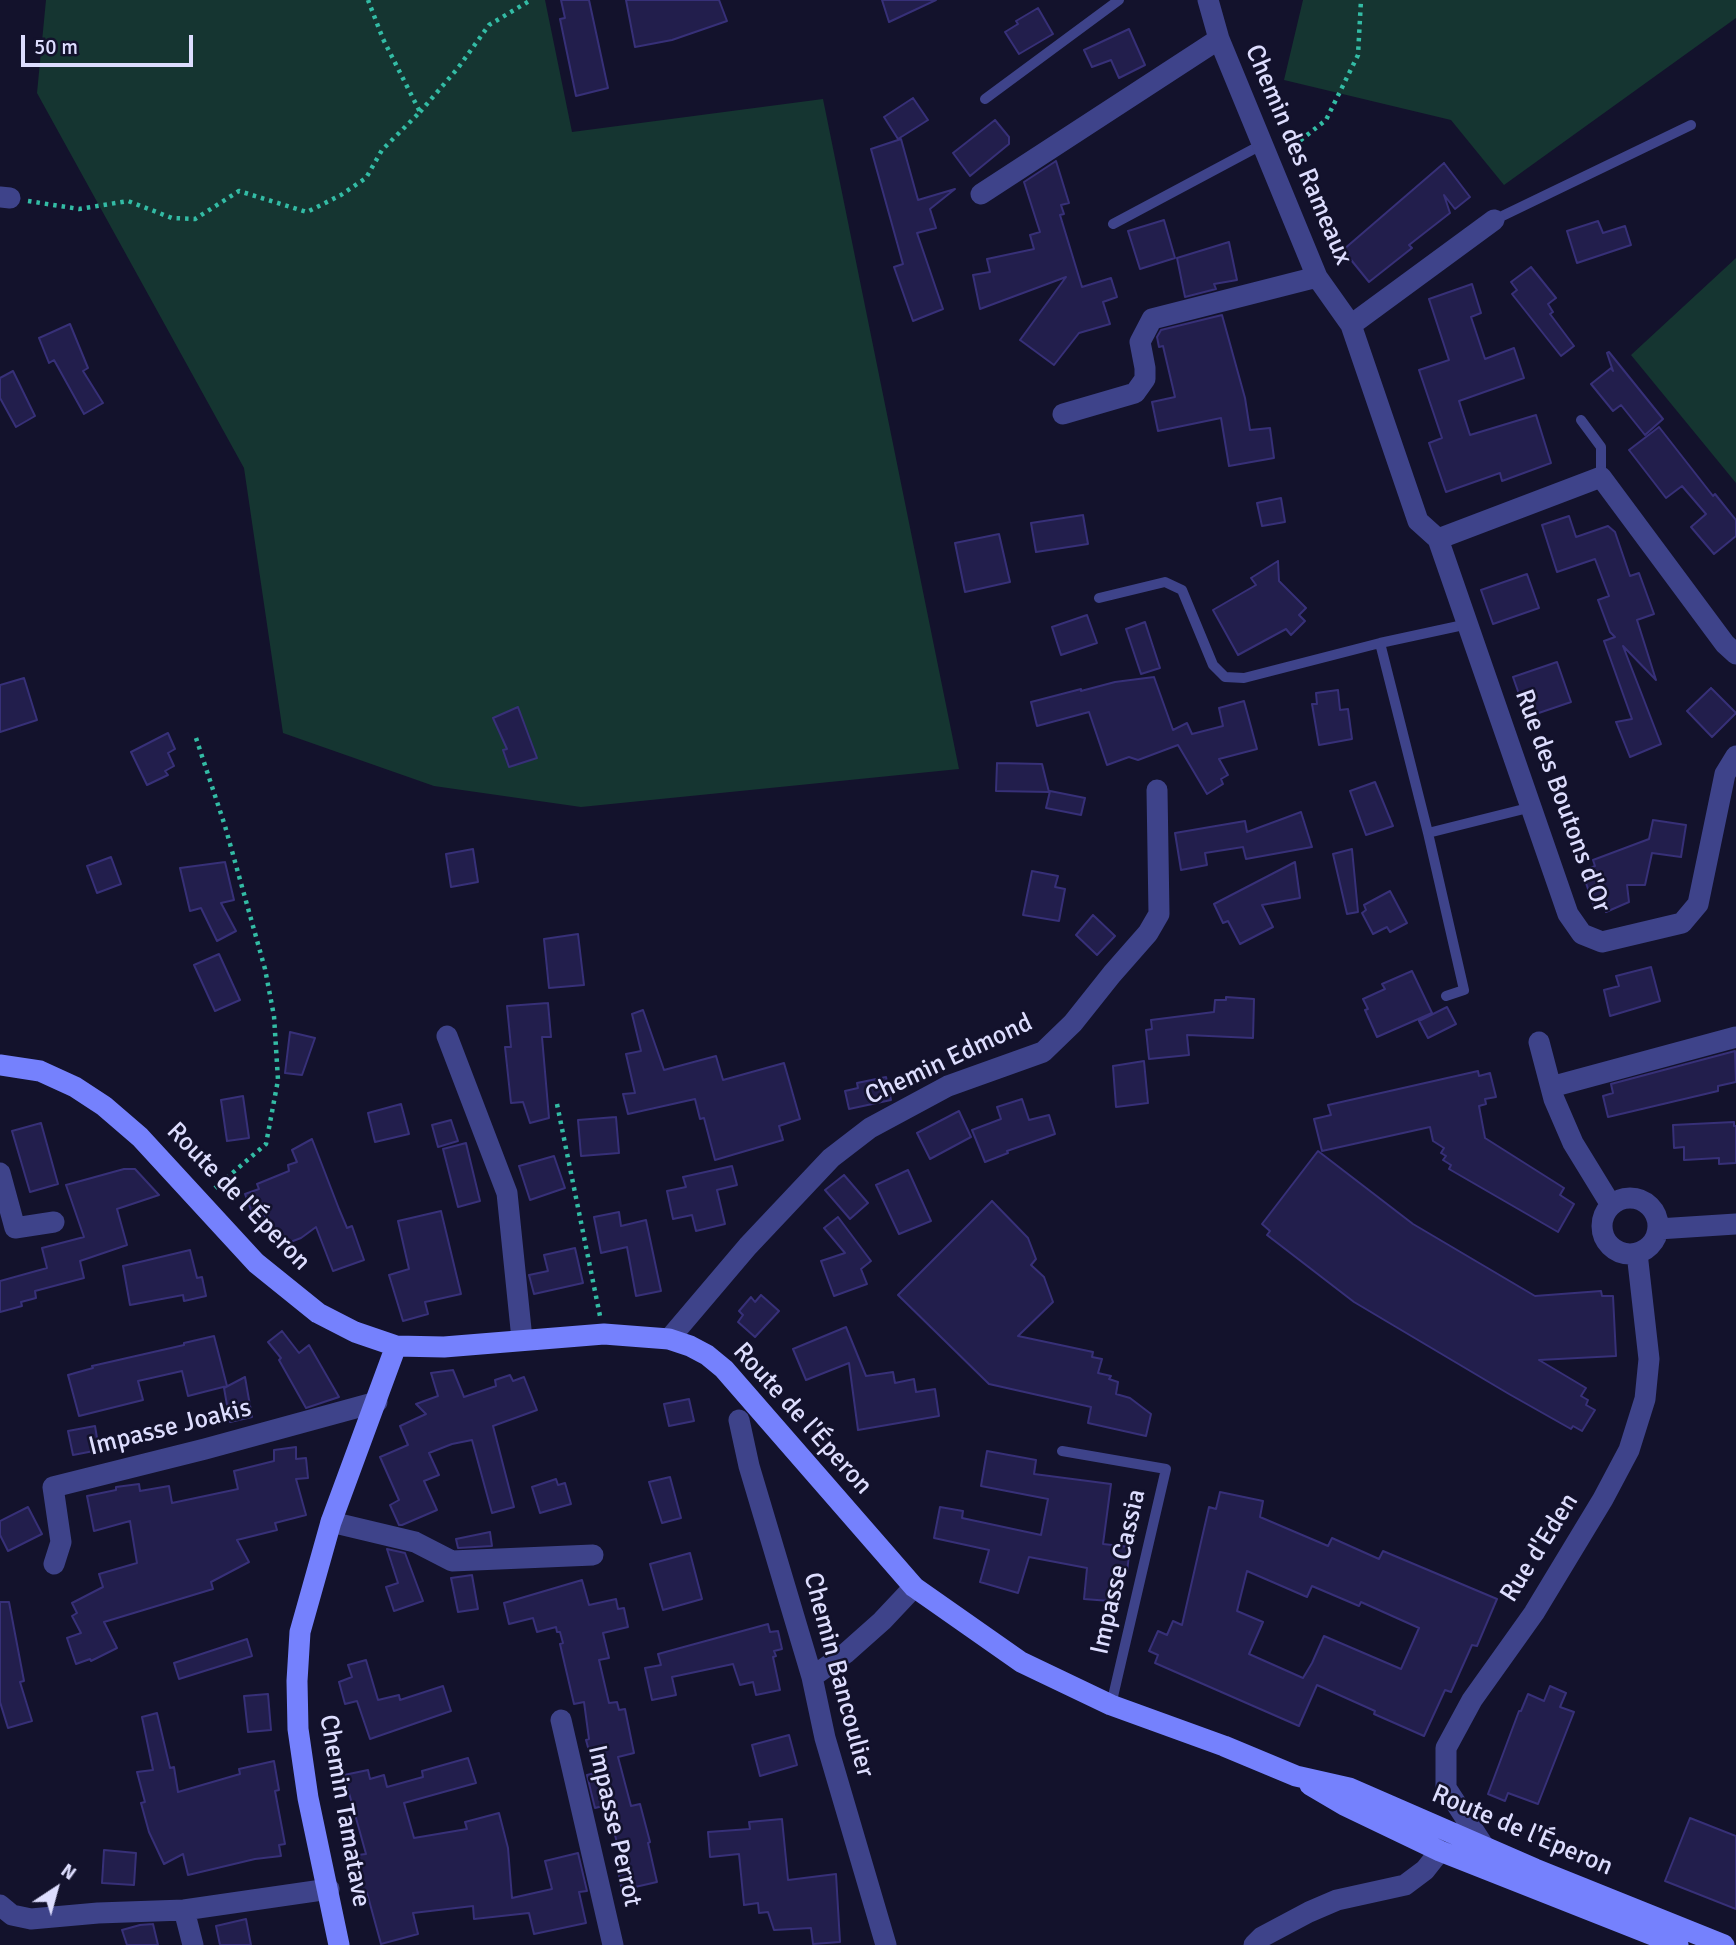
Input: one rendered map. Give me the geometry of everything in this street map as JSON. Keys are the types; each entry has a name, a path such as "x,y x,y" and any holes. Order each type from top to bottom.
{"main road":[{"name":"Route de l'Éperon","path":"0,1065 40,1071 75,1087 104,1106 140,1137 201,1200 256,1263 318,1313 355,1332 396,1346 444,1347 604,1334 669,1339 699,1350 724,1368 915,1587 1021,1662 1111,1705 1224,1746 1296,1776 1344,1805 1440,1851 1678,1945"},
{"name":"Chemin Tamatave","path":"339,1945 308,1798 298,1729 300,1632 331,1522 396,1346"},
{"name":"Route de l'Éperon","path":"1296,1776 1349,1788 1535,1869 1724,1945"},
{"path":"1440,1851 1451,1845 1512,1869 1535,1869"}],"street":[{"name":"Chemin des Rameaux","path":"1208,0 1219,39 1317,277 1351,325"},
{"path":"981,194 1219,39"},
{"path":"1351,325 1494,220"},
{"path":"1063,414 1135,393 1144,379 1145,368 1140,342 1152,319 1317,277"},
{"name":"Rue des Boutons d'Or","path":"1351,325 1418,521 1437,539 1568,914 1581,934 1602,942 1682,923 1698,904 1725,774 1736,756"},
{"path":"1437,539 1601,477 1725,644 1736,654"},
{"name":"Chemin Edmond","path":"669,1339 748,1246 831,1158 870,1128 948,1086 1043,1052 1073,1023 1148,933 1159,914 1157,790"},
{"path":"447,1036 507,1193 522,1339"},
{"path":"1551,1087 1736,1037"},
{"path":"1539,1042 1551,1087 1573,1143 1611,1205"},
{"path":"0,1173 15,1228 54,1222"},
{"path":"1639,1199 1654,1211 1658,1229 1651,1244 1637,1253 1619,1251 1606,1239 1602,1221 1611,1205 1619,1200 1639,1199"},
{"path":"1658,1229 1736,1224"},
{"name":"Rue d'Eden","path":"1485,1848 1446,1788 1446,1748 1472,1700 1534,1613 1603,1499 1629,1450 1645,1399 1649,1359 1637,1253"},
{"name":"Impasse Joakis","path":"54,1564 61,1542 53,1487 377,1402"},
{"name":"Chemin Bancoulier","path":"740,1420 749,1466 812,1677 825,1738 886,1945"},
{"path":"331,1522 415,1542 453,1561 593,1555"},
{"path":"812,1677 846,1653 915,1587"},
{"name":"Impasse Perrot","path":"561,1720 613,1945"},
{"path":"1254,1945 1262,1937 1337,1900 1405,1885 1425,1870 1440,1851"},
{"path":"0,1905 12,1915 31,1919 184,1910 329,1889"},
{"path":"184,1910 193,1945"}],"lane":[{"path":"985,99 1119,0"},
{"path":"1494,220 1691,125"},
{"path":"1113,224 1263,144"},
{"path":"1581,420 1601,447 1601,477"},
{"path":"1099,598 1166,582 1182,590 1213,665 1225,677 1244,678 1380,643 1468,624"},
{"path":"1380,643 1464,990 1446,996"},
{"path":"1428,833 1532,807"},
{"name":"Impasse Cassia","path":"1062,1451 1166,1469 1111,1705"}],"path":[{"path":"368,0 383,39 420,112"},
{"path":"5,198 79,209 128,201 172,218 195,219 239,191 307,212 341,195 366,178 382,150 458,68 489,25 531,0"},
{"path":"1272,166 1326,120 1358,55 1361,0"},
{"path":"196,738 225,826 265,968 274,1016 278,1080 266,1144 201,1200"},
{"path":"557,1104 604,1334"}],"green space":[{"path":"46,0 545,0 572,132 823,99 959,769 581,807 434,786 283,733 244,468 37,93"},
{"path":"1303,0 1736,0 1736,18 1504,185 1451,120 1284,80"},
{"path":"1736,258 1736,483 1631,355"}],"building":[{"path":"561,0 589,0 608,88 576,96 560,19 565,18"},
{"path":"626,0 719,0 727,21 672,40 635,47"},
{"path":"882,0 936,0 889,22"},
{"path":"1038,8 1053,34 1019,54 1005,32 1018,24 1016,21"},
{"path":"1129,29 1145,65 1119,78 1111,60 1092,67 1084,50"},
{"path":"913,98 928,120 898,139 884,117"},
{"path":"995,120 1009,137 1009,144 970,176 953,153"},
{"path":"901,139 918,200 955,189 930,209 936,228 917,233 943,309 913,321 894,267 903,264 871,149"},
{"path":"1056,161 1069,203 1061,205 1064,214 1060,215 1082,287 1111,278 1117,297 1103,302 1110,324 1079,333 1054,365 1020,340 1066,277 980,309 973,275 990,272 987,259 1034,249 1030,235 1040,232 1024,182"},
{"path":"1444,163 1470,197 1455,209 1444,195 1450,213 1409,245 1412,248 1369,282 1343,250"},
{"path":"1164,220 1175,258 1140,269 1128,231"},
{"path":"1598,221 1603,233 1625,226 1631,245 1577,263 1567,231"},
{"path":"1229,242 1237,280 1214,284 1216,289 1185,297 1177,258"},
{"path":"1531,267 1556,298 1548,304 1553,312 1550,314 1574,346 1561,356 1512,294 1517,290 1511,282"},
{"path":"1472,284 1481,313 1471,317 1485,359 1514,348 1524,378 1459,401 1470,435 1536,415 1551,463 1502,481 1500,473 1446,492 1429,443 1442,438 1419,370 1449,360 1429,299"},
{"path":"1222,315 1245,398 1250,430 1270,428 1274,458 1229,466 1221,418 1158,431 1152,402 1175,397 1163,346 1159,347 1157,337 1161,330"},
{"path":"70,324 88,368 83,371 103,403 84,414 54,360 49,363 39,338"},
{"path":"1609,352 1663,419 1645,435 1621,405 1613,411 1591,384 1611,368 1613,371 1607,353"},
{"path":"13,371 35,416 16,427 0,398 0,378"},
{"path":"1659,427 1713,496 1715,494 1736,520 1736,536 1714,554 1691,527 1706,514 1682,486 1666,498 1629,450"},
{"path":"1281,498 1285,522 1262,526 1257,503"},
{"path":"1083,515 1088,544 1036,552 1031,523"},
{"path":"1569,516 1576,537 1608,526 1615,532 1630,576 1639,573 1654,614 1637,620 1656,680 1623,646 1661,744 1630,757 1616,722 1632,719 1604,641 1615,637 1610,632 1598,600 1609,596 1595,559 1557,572 1542,525"},
{"path":"999,534 1010,582 965,592 955,543"},
{"path":"1278,561 1279,581 1306,608 1299,615 1305,621 1291,635 1286,629 1238,655 1213,610 1256,585 1251,578"},
{"path":"1527,574 1539,608 1493,624 1481,590"},
{"path":"1087,615 1097,643 1061,655 1052,627"},
{"path":"1145,622 1160,668 1141,674 1126,629"},
{"path":"1557,662 1571,702 1527,717 1513,677"},
{"path":"1154,677 1173,730 1187,723 1192,734 1223,726 1219,708 1244,701 1257,749 1219,759 1228,775 1221,779 1223,784 1207,794 1178,745 1138,760 1129,757 1107,765 1089,712 1037,726 1031,702 1115,682"},
{"path":"24,678 37,720 0,732 0,685"},
{"path":"1711,688 1736,713 1712,737 1687,711"},
{"path":"1338,690 1340,710 1348,709 1352,739 1319,745 1312,704 1317,704 1316,693"},
{"path":"518,707 537,758 509,767 503,750 507,749 493,718"},
{"path":"168,733 175,749 168,753 174,766 165,771 168,775 147,785 131,752"},
{"path":"997,763 1042,764 1049,792 996,791"},
{"path":"1375,782 1393,826 1366,835 1350,791"},
{"path":"1050,791 1085,798 1081,815 1046,808"},
{"path":"1301,812 1312,847 1246,859 1243,847 1205,853 1207,865 1181,870 1175,833 1245,821 1247,832"},
{"path":"1653,820 1686,825 1681,857 1652,853 1645,885 1627,885 1629,902 1606,912 1603,904 1594,907 1582,871 1595,866 1593,860 1649,839"},
{"path":"473,849 478,882 451,887 446,854"},
{"path":"1352,849 1358,912 1347,914 1333,854"},
{"path":"111,857 121,884 97,893 87,866"},
{"path":"225,862 234,900 221,903 236,931 217,941 201,908 190,911 180,868"},
{"path":"1295,862 1300,898 1262,905 1273,927 1240,944 1228,921 1223,923 1214,904"},
{"path":"1032,871 1058,876 1055,887 1065,889 1059,921 1023,915"},
{"path":"1390,891 1407,923 1390,932 1387,927 1373,934 1362,913 1366,910 1364,905"},
{"path":"1093,915 1115,936 1097,955 1076,935"},
{"path":"578,934 584,985 549,988 544,939"},
{"path":"219,954 240,1000 215,1011 194,965"},
{"path":"1651,967 1660,1001 1610,1016 1604,990 1619,986 1616,976"},
{"path":"1412,971 1432,1013 1377,1037 1363,999 1385,989 1382,984"},
{"path":"1226,997 1254,999 1253,1038 1187,1035 1189,1055 1149,1059 1146,1030 1152,1029 1151,1020 1214,1012 1215,1000 1226,1000"},
{"path":"548,1003 551,1037 542,1037 549,1118 530,1123 523,1102 511,1103 505,1047 511,1047 507,1006"},
{"path":"1447,1007 1456,1024 1428,1038 1419,1021"},
{"path":"643,1010 664,1070 716,1056 723,1080 784,1063 800,1119 779,1126 783,1140 715,1160 704,1118 700,1119 695,1099 628,1114 623,1094 635,1093 626,1054 641,1051 632,1014"},
{"path":"290,1032 315,1038 302,1075 285,1073"},
{"path":"1735,1051 1736,1082 1718,1086 1718,1091 1608,1117 1603,1096 1613,1093 1611,1084"},
{"path":"1144,1061 1148,1103 1116,1107 1113,1066"},
{"path":"1478,1071 1479,1076 1490,1073 1496,1097 1485,1099 1486,1104 1479,1106 1485,1138 1564,1188 1560,1195 1574,1204 1558,1232 1449,1169 1451,1165 1443,1160 1446,1156 1441,1153 1444,1148 1433,1141 1430,1127 1322,1151 1314,1119 1331,1115 1328,1105"},
{"path":"886,1077 891,1100 849,1109 845,1091 858,1088 857,1083"},
{"path":"243,1096 249,1138 227,1141 221,1100"},
{"path":"1022,1099 1029,1120 1049,1115 1055,1134 985,1162 972,1130 1001,1119 997,1107"},
{"path":"401,1104 409,1134 375,1142 368,1113"},
{"path":"959,1111 971,1137 930,1159 917,1133"},
{"path":"616,1117 619,1153 581,1156 578,1120"},
{"path":"451,1120 458,1141 438,1147 432,1125"},
{"path":"1734,1122 1736,1163 1719,1164 1719,1158 1684,1160 1684,1147 1674,1148 1673,1125"},
{"path":"41,1123 58,1184 30,1192 12,1131"},
{"path":"312,1139 347,1228 352,1226 364,1260 333,1271 316,1227 301,1238 277,1247 263,1212 253,1216 245,1194 259,1189 257,1184 289,1171 288,1165 297,1162 292,1150"},
{"path":"466,1143 480,1201 458,1207 443,1149"},
{"path":"1318,1151 1413,1224 1535,1296 1601,1291 1602,1296 1613,1296 1616,1356 1539,1360 1586,1388 1581,1396 1588,1400 1586,1405 1595,1410 1582,1431 1573,1426 1571,1429 1509,1394 1354,1302 1267,1235 1270,1231 1262,1224"},
{"path":"554,1156 565,1188 530,1200 519,1166"},
{"path":"732,1166 737,1185 717,1190 725,1224 696,1231 692,1215 673,1219 667,1191 686,1187 683,1177"},
{"path":"124,1169 135,1169 159,1195 117,1209 127,1245 80,1261 84,1278 35,1291 36,1298 21,1302 22,1306 0,1312 0,1281 47,1268 42,1248 84,1237 66,1185"},
{"path":"908,1170 931,1221 899,1234 876,1185"},
{"path":"844,1175 868,1203 850,1219 825,1190"},
{"path":"992,1201 1028,1238 1036,1259 1031,1265 1044,1277 1053,1302 1018,1336 1093,1352 1092,1357 1102,1359 1098,1373 1111,1376 1109,1379 1118,1382 1116,1394 1130,1398 1151,1414 1146,1436 1088,1423 1091,1407 989,1384 898,1295"},
{"path":"441,1211 461,1294 425,1302 428,1314 403,1321 389,1275 409,1269 398,1221"},
{"path":"619,1212 621,1226 646,1220 661,1291 636,1296 627,1247 601,1253 594,1217"},
{"path":"838,1217 871,1261 861,1269 867,1284 834,1296 821,1261 845,1253 824,1228"},
{"path":"575,1248 583,1283 534,1294 529,1275 548,1271 544,1255"},
{"path":"190,1250 197,1278 202,1277 206,1296 184,1301 183,1295 130,1305 123,1266"},
{"path":"761,1295 779,1311 755,1337 738,1322 743,1315 739,1311 751,1297 755,1302"},
{"path":"846,1327 866,1376 893,1372 895,1383 914,1379 916,1392 935,1389 939,1416 858,1430 849,1363 806,1380 793,1349"},
{"path":"282,1331 299,1353 309,1345 339,1397 306,1408 279,1360 281,1358 268,1342"},
{"path":"214,1336 227,1386 188,1396 182,1371 138,1381 143,1400 79,1416 68,1375 93,1368 92,1366"},
{"path":"453,1370 464,1397 496,1386 495,1380 510,1375 513,1381 524,1377 537,1410 493,1426 514,1507 492,1513 472,1440 429,1453 439,1475 424,1481 437,1510 399,1525 390,1505 399,1500 380,1457 408,1445 400,1426 426,1414 416,1404 438,1396 431,1373"},
{"path":"245,1377 252,1417 230,1422 224,1388"},
{"path":"689,1399 694,1421 669,1426 664,1404"},
{"path":"95,1426 99,1450 73,1455 68,1431"},
{"path":"296,1447 296,1459 306,1458 308,1478 296,1479 306,1515 275,1523 277,1530 237,1540 249,1562 211,1582 213,1589 104,1622 117,1648 91,1661 90,1659 76,1664 67,1638 81,1633 72,1616 77,1613 72,1603 103,1587 99,1574 137,1563 130,1521 94,1531 87,1496 116,1490 116,1487 139,1484 140,1491 169,1486 172,1503 238,1489 234,1471 274,1461 274,1450"},
{"path":"987,1451 1036,1460 1034,1474 1111,1484 1103,1544 1130,1547 1127,1572 1113,1570 1110,1601 1084,1599 1087,1568 1029,1557 1018,1593 980,1582 989,1550 934,1538 940,1507 963,1511 962,1518 1041,1535 1048,1499 981,1486"},
{"path":"670,1477 681,1518 662,1523 649,1482"},
{"path":"556,1479 558,1485 565,1483 571,1504 540,1513 532,1487"},
{"path":"1220,1492 1263,1501 1260,1517 1328,1546 1332,1538 1379,1559 1383,1551 1497,1599 1477,1646 1472,1645 1451,1692 1445,1690 1424,1736 1317,1685 1299,1726 1155,1663 1158,1655 1149,1651 1158,1631 1167,1635 1173,1621 1182,1625 1209,1507 1216,1509","holes":["1247,1571 1307,1597 1312,1586 1359,1606 1361,1602 1419,1628 1401,1669 1324,1636 1303,1678 1249,1654 1263,1622 1237,1611"]},
{"path":"28,1507 42,1534 8,1551 0,1535 0,1521"},
{"path":"490,1532 492,1546 458,1548 456,1539"},
{"path":"387,1549 405,1553 423,1601 394,1611 386,1587 398,1583"},
{"path":"690,1553 702,1599 663,1610 650,1564"},
{"path":"472,1575 478,1609 458,1612 451,1578"},
{"path":"582,1580 589,1605 616,1599 618,1609 624,1608 628,1627 603,1633 609,1658 599,1660 609,1703 617,1702 619,1710 625,1709 634,1753 618,1757 631,1806 640,1804 657,1882 622,1890 618,1871 624,1869 607,1805 595,1808 592,1796 587,1775 595,1773 586,1740 589,1739 584,1702 574,1704 560,1644 563,1643 560,1632 557,1632 556,1627 537,1632 533,1618 509,1624 504,1603"},
{"path":"0,1602 9,1602 24,1681 20,1682 32,1721 8,1728 0,1702"},
{"path":"768,1624 770,1632 778,1631 782,1649 774,1651 776,1656 773,1657 780,1690 756,1695 753,1682 740,1685 733,1664 672,1677 676,1695 652,1700 645,1668 661,1665 658,1654"},
{"path":"247,1639 252,1656 179,1679 174,1663"},
{"path":"366,1660 378,1700 399,1695 400,1700 443,1686 451,1711 370,1739 357,1701 345,1704 339,1682 352,1677 348,1665"},
{"path":"1550,1686 1566,1693 1560,1707 1574,1712 1538,1804 1508,1793 1505,1801 1488,1794 1528,1694 1544,1701"},
{"path":"268,1694 271,1730 248,1732 244,1696"},
{"path":"157,1713 170,1768 174,1767 178,1792 240,1774 239,1769 274,1761 279,1790 275,1791 285,1844 279,1845 281,1856 255,1859 188,1875 183,1854 164,1864 149,1832 141,1803 145,1802 137,1772 153,1770 142,1717"},
{"path":"789,1735 797,1765 760,1776 752,1745"},
{"path":"468,1758 476,1783 404,1803 414,1838 467,1829 465,1822 499,1813 508,1848 512,1898 552,1889 545,1861 578,1853 587,1891 579,1892 586,1923 534,1934 529,1913 474,1919 473,1906 413,1913 418,1934 381,1944 367,1893 354,1895 349,1856 366,1854 344,1775 368,1770 370,1779 384,1775 387,1787 423,1777 422,1771"},
{"path":"1690,1818 1736,1836 1736,1909 1665,1881"},
{"path":"782,1819 788,1880 836,1874 840,1942 813,1944 811,1928 774,1930 768,1912 759,1913 758,1903 744,1905 739,1854 710,1857 708,1832 750,1829 749,1822"},
{"path":"104,1850 136,1853 134,1885 102,1883"},
{"path":"246,1919 251,1945 220,1945 216,1926"},
{"path":"153,1924 158,1945 127,1945 122,1930"}]}
